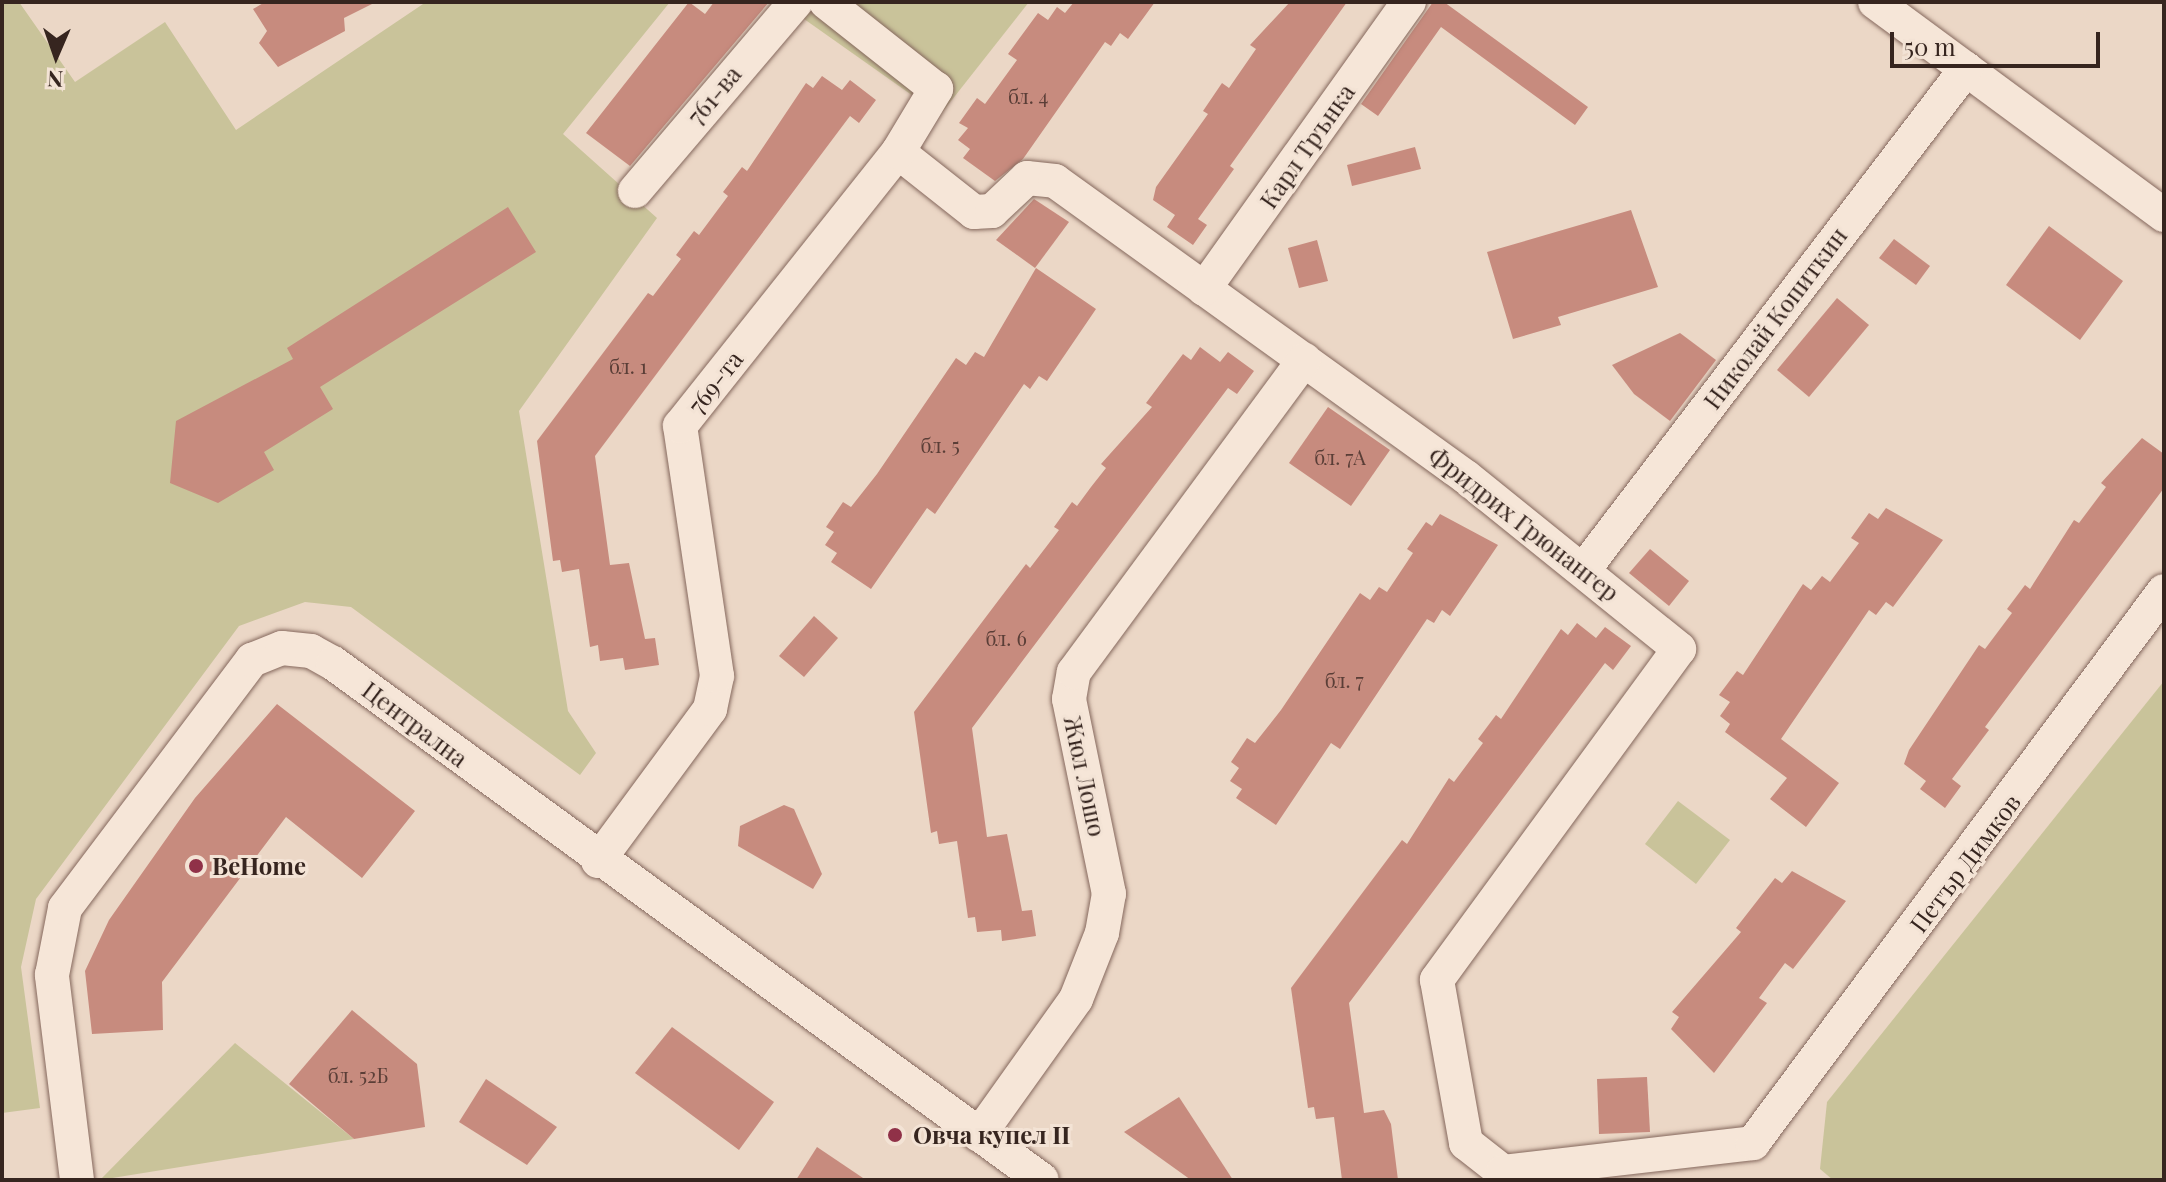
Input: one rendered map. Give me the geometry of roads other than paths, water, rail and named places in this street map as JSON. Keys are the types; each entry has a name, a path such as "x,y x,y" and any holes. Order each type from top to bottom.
{"street":[{"name":"761-ва","path":"635,191 796,2"},
{"path":"826,2 933,82 932,99 898,152"},
{"name":"Карл Трънка","path":"1204,289 1409,2"},
{"path":"1875,2 2164,215"},
{"name":"Николай Копиткин","path":"1585,568 1966,69"},
{"name":"Фридрих Грюнангер","path":"898,152 974,212 992,211 1027,178 1041,175 1304,360 1585,568 1679,649 1437,980 1466,1143 1503,1172 1753,1143 1762,1133"},
{"name":"769-та","path":"598,861 710,709 715,648 680,426 898,152"},
{"name":"Жюл Лошо","path":"979,1135 1076,999 1102,933 1109,894 1069,699 1074,672 1304,360"},
{"name":"Петър Димков","path":"1762,1133 2164,591"},
{"name":"Централна","path":"77,1180 52,975 65,908 252,660 282,648 322,657 598,861 1042,1180"}],"place":[{"name":"BeHome","path":"196,866"},
{"name":"Овча купел II","path":"895,1135"}]}
